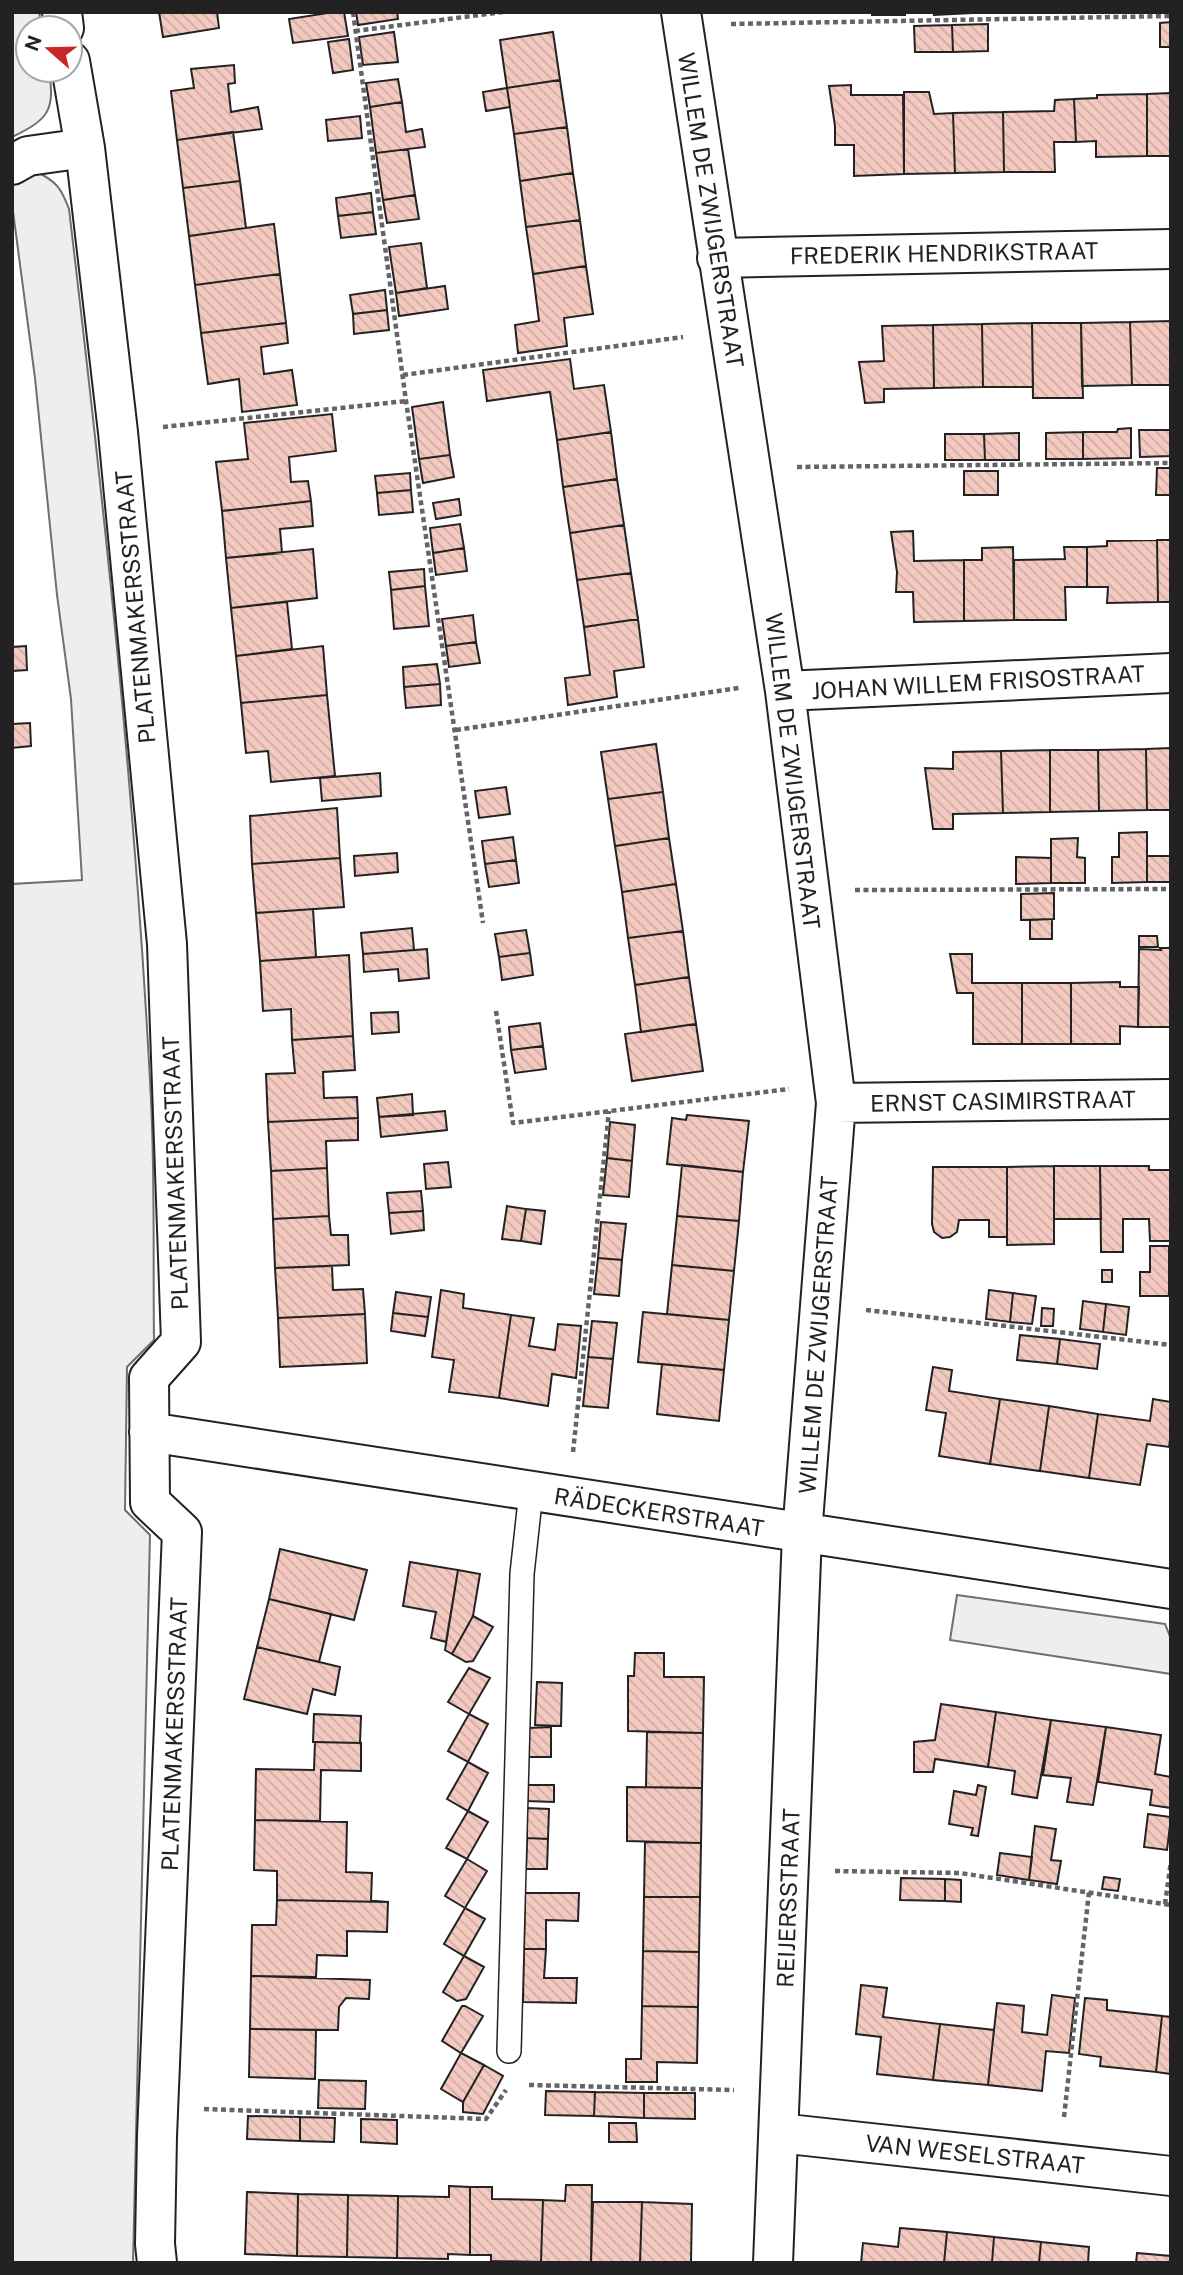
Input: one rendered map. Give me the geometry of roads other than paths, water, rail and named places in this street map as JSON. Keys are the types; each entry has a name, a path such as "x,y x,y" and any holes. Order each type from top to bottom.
{"street":[{"name":"WILLEM DE ZWIJGERSTRAAT","path":"682,18 784,686 835,1093 802,1534"},
{"name":"PLATENMAKERSSTRAAT","path":"74,84 85,148 118,432 167,944 181,1342 149,1378 150,1502 182,1532 158,2108 155,2244 157,2263"},
{"path":"12,165 28,156 85,148"},
{"name":"FREDERIK HENDRIKSTRAAT","path":"717,258 1171,248"},
{"name":"JOHAN WILLEM FRISOSTRAAT","path":"784,686 1171,673"},
{"name":"ERNST CASIMIRSTRAAT","path":"835,1093 1171,1099"},
{"name":"RÄDECKERSTRAAT","path":"149,1432 1171,1589"},
{"name":"REIJERSSTRAAT","path":"773,2263 802,1534"},
{"name":"VAN WESELSTRAAT","path":"779,2133 1171,2176"}],"lane":[{"path":"509,2051 522,1574 531,1492"}]}
